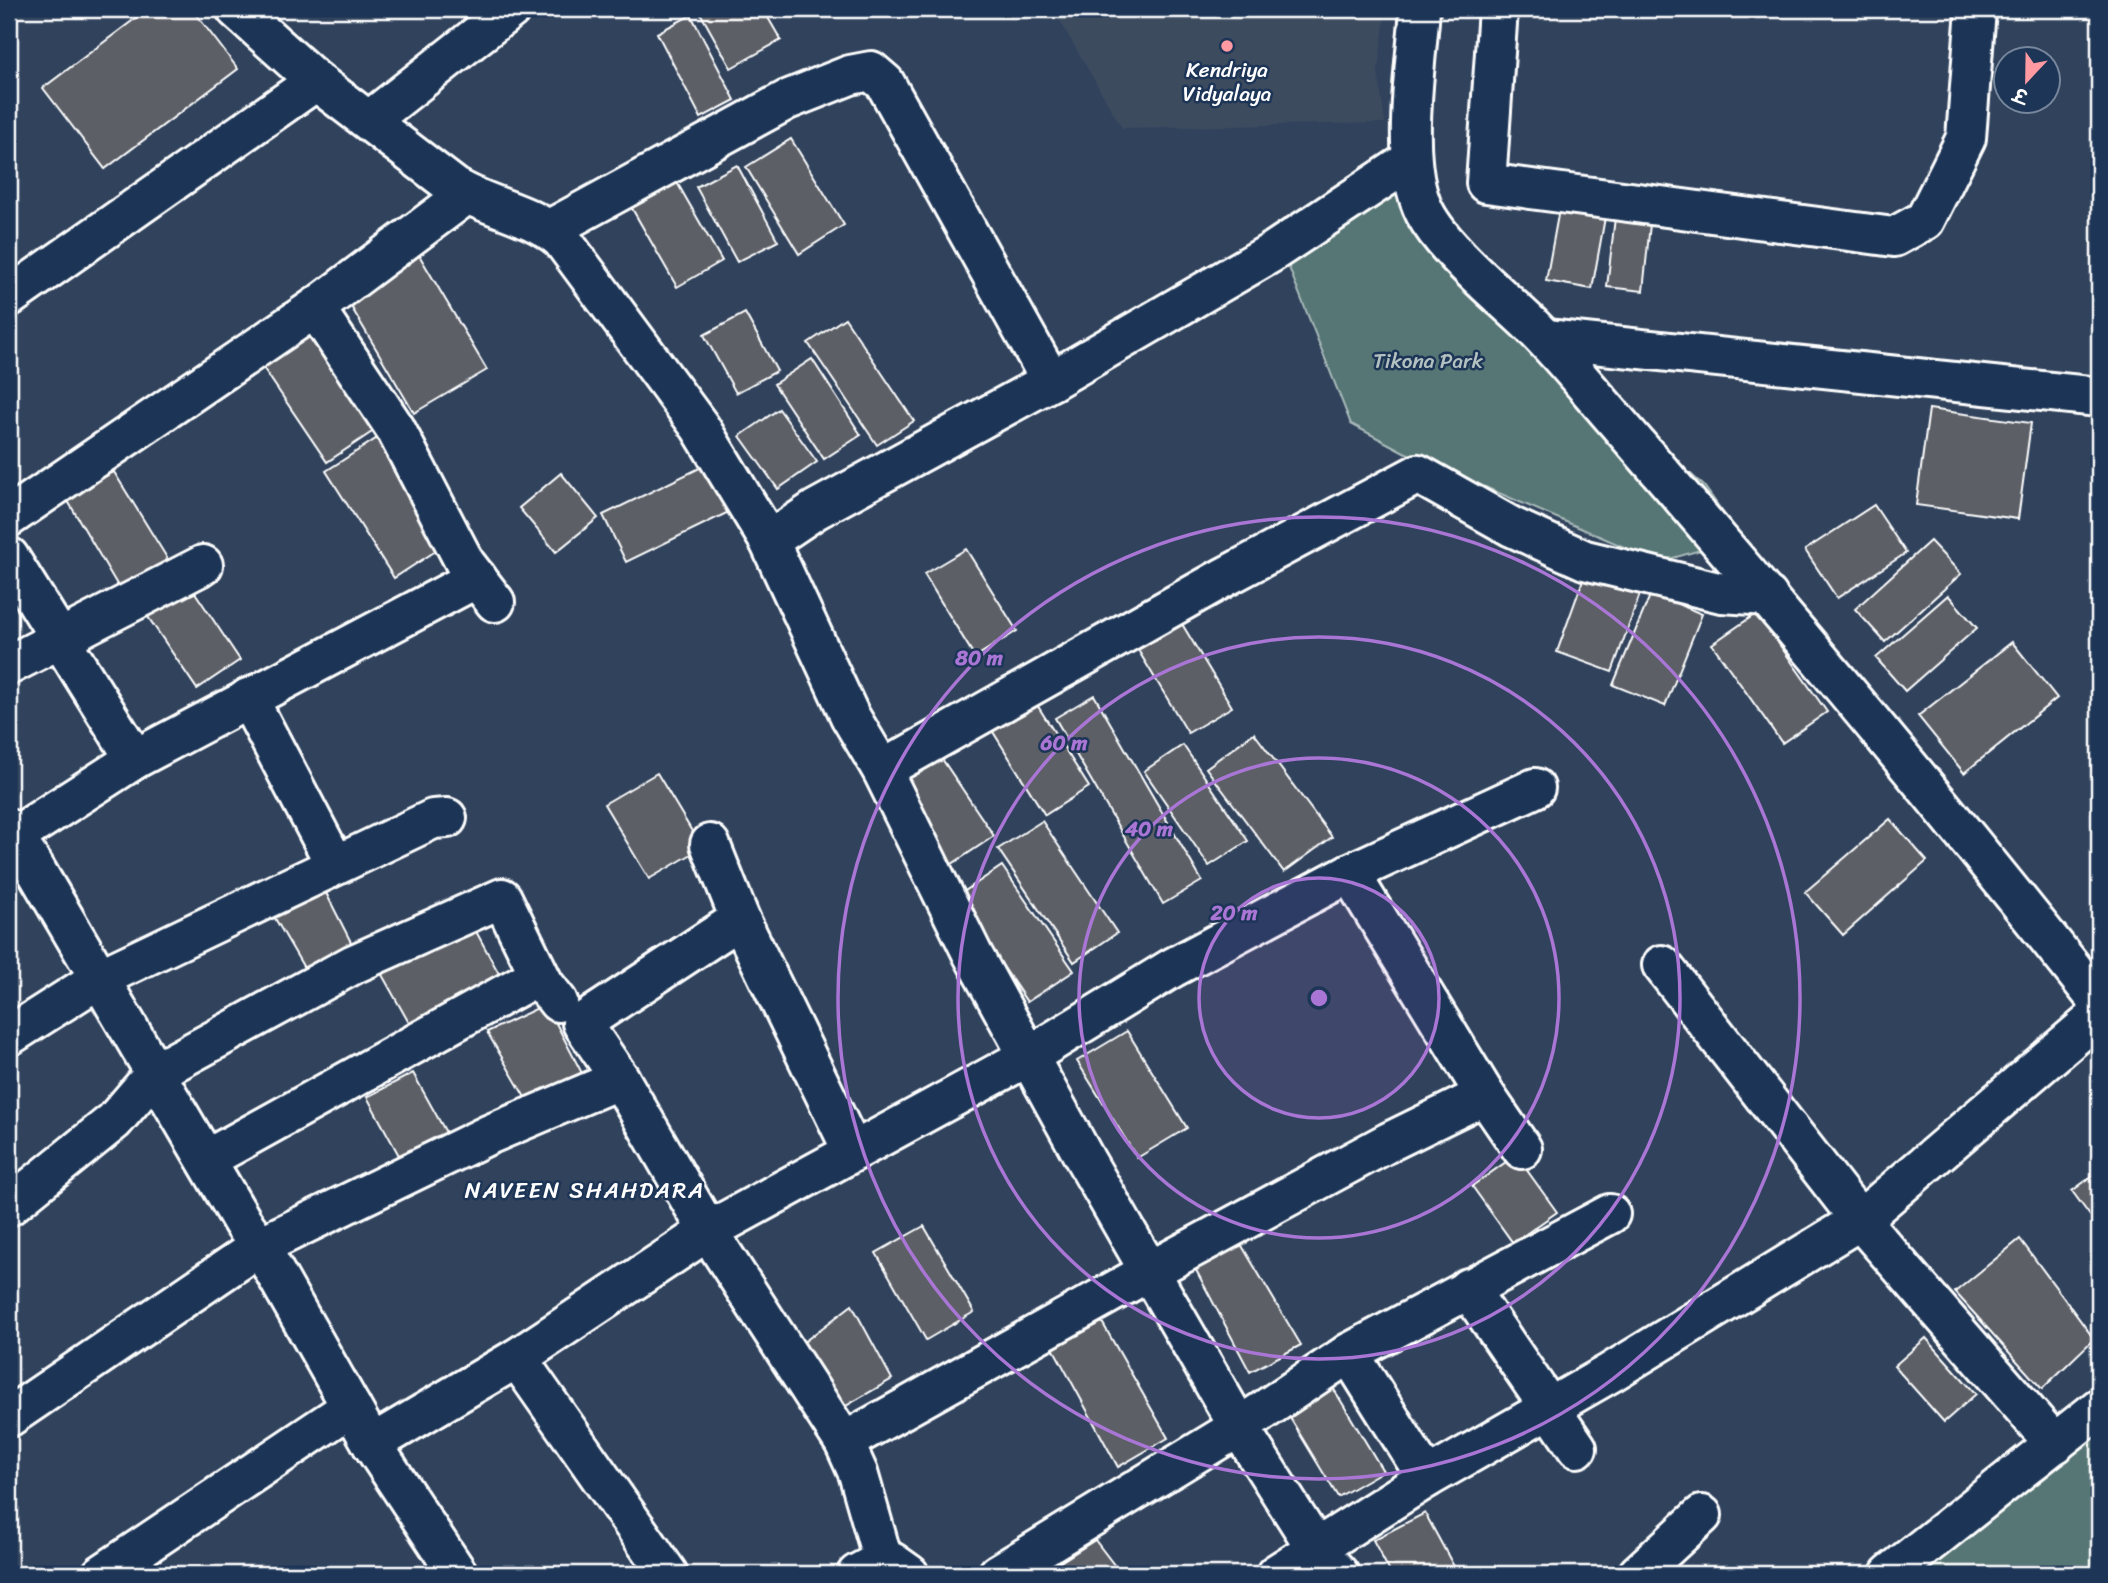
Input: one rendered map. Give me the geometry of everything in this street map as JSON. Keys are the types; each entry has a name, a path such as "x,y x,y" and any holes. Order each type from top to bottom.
{"street":[{"path":"370,120 511,9"},
{"path":"1420,9 1411,160 1418,195 1425,213 1441,237 1545,339 1768,596 1935,794 2099,1002"},
{"path":"1498,9 1486,183 1894,237 1925,220 1966,138 1976,9"},
{"path":"248,12 316,81 467,194 550,229 626,324 700,427 769,541 850,716 882,770 973,956 1239,1427 1328,1562"},
{"path":"550,229 788,100 871,71 892,95 1051,381"},
{"path":"9,297 316,81"},
{"path":"769,541 815,510 1051,381 1271,253 1411,160"},
{"path":"9,517 315,308 467,194"},
{"path":"315,308 396,428 465,563 486,590 346,650 248,698 135,759 12,833 260,1246 372,1444 448,1571"},
{"path":"1545,339 2099,397"},
{"path":"882,770 1223,578 1418,474 1512,527 1585,560 1721,593 1768,596"},
{"path":"9,557 135,759"},
{"path":"9,665 203,565"},
{"path":"248,698 335,864"},
{"path":"372,1444 517,1358 708,1231 852,1150 1029,1056 1172,968 1350,873 1535,788"},
{"path":"9,1036 100,978 335,864 433,819 447,818"},
{"path":"710,844 740,919 852,1150"},
{"path":"1350,873 1485,1095 1522,1149"},
{"path":"9,1206 114,1121 156,1072 354,964 502,898 544,984 570,1018 582,1023 621,1079 708,1231 844,1443 858,1473 883,1569"},
{"path":"582,1023 740,919"},
{"path":"1662,965 1860,1220 2055,1444"},
{"path":"207,1159 530,980 544,984"},
{"path":"1276,1574 1328,1562 1427,1478 1551,1408 1860,1220 2099,1015"},
{"path":"9,1417 260,1246 488,1135 621,1079"},
{"path":"844,1443 1150,1271 1389,1142 1485,1095"},
{"path":"998,1574 1239,1427 1349,1353 1609,1214"},
{"path":"1468,1288 1577,1448"},
{"path":"1349,1353 1427,1478"},
{"path":"517,1358 668,1574"},
{"path":"102,1574 351,1407"},
{"path":"1890,1574 2099,1408"},
{"path":"1638,1574 1702,1515"}],"shaded area":[{"name":"Kendriya Vidyalaya","path":"1053,9 1386,9 1378,71 1385,123 1122,128"}],"green space":[{"name":"Tikona Park","path":"1394,155 1404,215 1704,486 1732,525 1732,541 1659,562 1404,452 1351,424 1284,255"},
{"path":"2099,1392 2099,1574 1884,1574"}],"building":[{"path":"148,9 192,9 238,69 105,169 43,88"},
{"path":"698,9 763,9 781,40 731,68"},
{"path":"691,15 735,100 701,118 657,33"},
{"path":"791,139 844,225 799,254 746,167"},
{"path":"737,165 778,241 737,262 696,187"},
{"path":"671,172 722,261 677,287 626,198"},
{"path":"1617,200 1652,205 1643,291 1607,287"},
{"path":"1560,204 1606,212 1592,289 1546,281"},
{"path":"419,255 487,370 414,413 346,298"},
{"path":"745,313 777,371 736,393 704,335"},
{"path":"845,318 914,421 877,445 808,343"},
{"path":"309,326 378,428 327,462 258,360"},
{"path":"812,359 861,435 824,459 774,384"},
{"path":"779,409 817,462 778,489 740,436"},
{"path":"1929,409 2031,423 2018,519 1916,505"},
{"path":"379,437 445,545 394,578 326,471"},
{"path":"714,461 737,508 626,562 603,515"},
{"path":"114,472 169,561 119,588 65,496"},
{"path":"561,473 598,518 556,552 519,508"},
{"path":"1874,505 1906,553 1837,598 1805,550"},
{"path":"1930,541 1961,574 1885,642 1855,609"},
{"path":"966,549 1017,631 975,657 924,574"},
{"path":"1589,563 1644,583 1612,672 1557,652"},
{"path":"190,585 240,660 197,689 146,614"},
{"path":"1651,593 1702,614 1665,706 1613,685"},
{"path":"1948,595 1977,628 1905,691 1876,658"},
{"path":"1757,613 1827,712 1782,743 1712,644"},
{"path":"1176,614 1232,707 1188,733 1132,640"},
{"path":"2012,642 2057,698 1964,773 1918,716"},
{"path":"1094,695 1202,881 1163,904 1055,718"},
{"path":"1034,700 1089,787 1045,815 990,727"},
{"path":"1254,733 1332,837 1284,872 1206,768"},
{"path":"1183,745 1248,841 1209,866 1144,771"},
{"path":"938,753 994,836 949,866 894,782"},
{"path":"657,773 702,848 649,879 604,804"},
{"path":"1890,819 1927,861 1843,935 1805,892"},
{"path":"1042,821 1117,933 1074,962 998,849"},
{"path":"1002,866 1074,971 1027,1002 956,897"},
{"path":"325,891 354,948 307,973 273,915"},
{"path":"472,924 503,981 413,1030 381,973"},
{"path":"546,1004 584,1077 530,1106 487,1032"},
{"path":"1127,1031 1187,1128 1137,1158 1077,1061"},
{"path":"413,1073 448,1136 402,1161 367,1097"},
{"path":"1516,1155 1557,1212 1513,1243 1472,1186"},
{"path":"2099,1171 2099,1228 2072,1191"},
{"path":"924,1226 974,1312 926,1340 876,1253"},
{"path":"1232,1229 1301,1345 1250,1372 1188,1255"},
{"path":"2020,1239 2094,1339 2042,1389 1955,1292"},
{"path":"852,1305 892,1379 832,1414 796,1348"},
{"path":"1102,1322 1168,1438 1118,1467 1053,1348"},
{"path":"1926,1338 1976,1394 1944,1422 1894,1366"},
{"path":"1329,1381 1383,1471 1338,1497 1284,1408"},
{"path":"1425,1513 1458,1574 1391,1574 1373,1540"},
{"path":"1095,1540 1121,1574 1051,1574 1048,1570"}],"place":[{"name":"Kendriya Vidyalaya","path":"1227,46"}],"district":[{"name":"NAVEEN SHAHDARA","path":"585,1190"}]}
